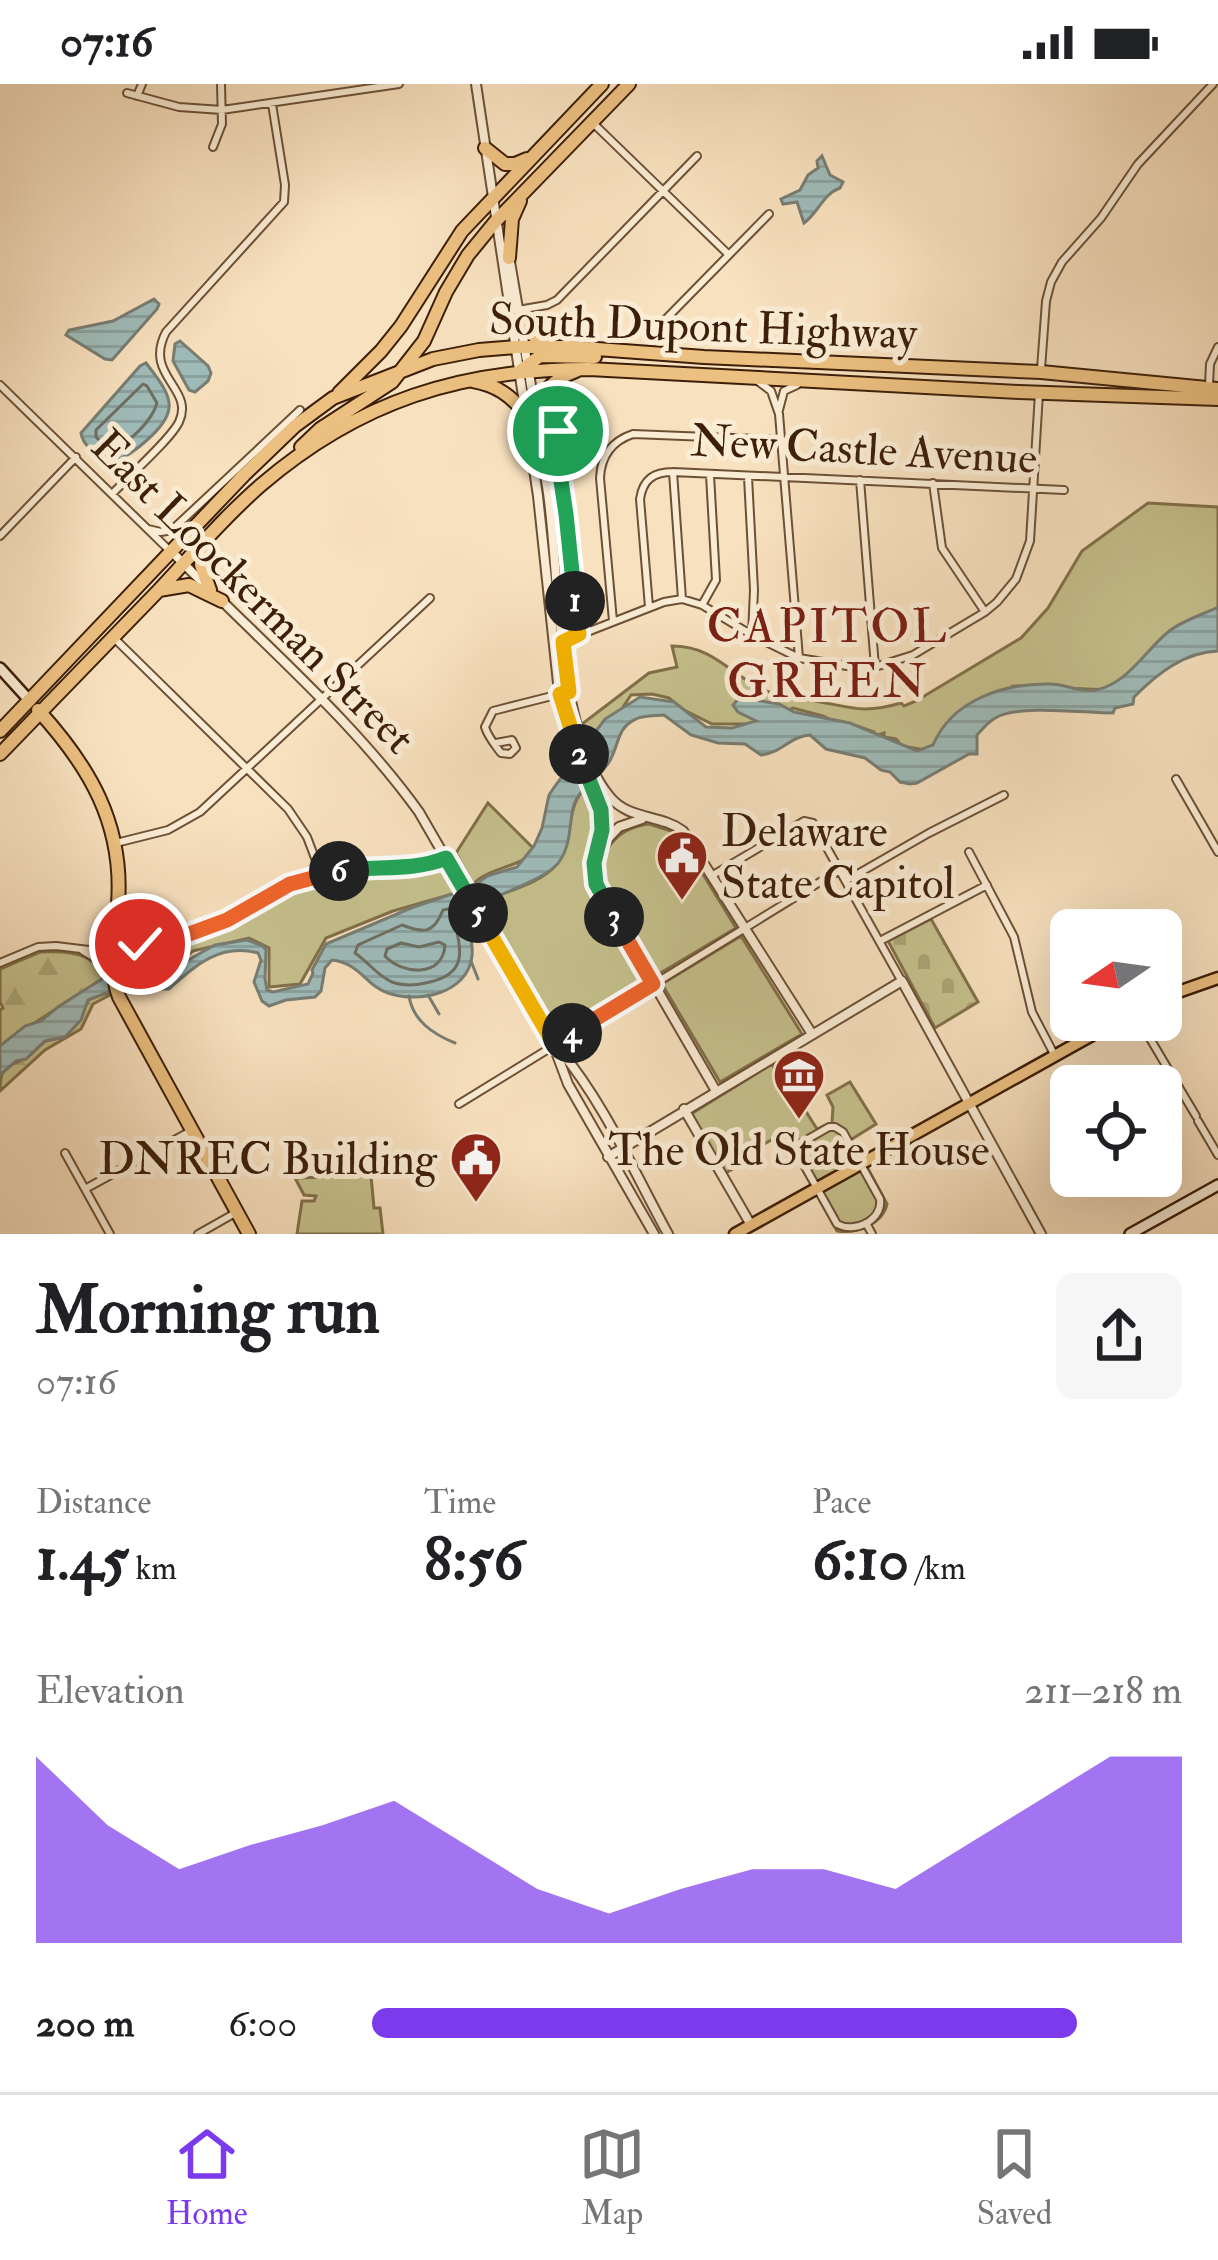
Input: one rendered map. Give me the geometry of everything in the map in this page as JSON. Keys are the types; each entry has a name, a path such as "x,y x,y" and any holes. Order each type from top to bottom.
{"highway":[{"path":"333,398 382,351 462,231 602,84"},
{"path":"467,255 629,84"},
{"path":"589,98 592,122"},
{"path":"485,148 505,164 533,156"},
{"path":"509,258 512,219 526,190"},
{"path":"261,485 320,429 380,392 402,370 424,341 494,197"},
{"path":"519,315 538,340 581,348"},
{"name":"South Dupont Highway","path":"0,731 277,442 333,398 433,359 478,350 581,348 1008,373 1028,376 1043,386"},
{"path":"526,369 547,355 704,357"},
{"name":"South Dupont Highway","path":"0,754 261,485 355,419 392,402 454,382 526,369 1019,392 1043,386"},
{"path":"454,382 496,387 530,415 550,385 573,371 589,369"},
{"path":"1043,386 1110,379 1215,392"},
{"path":"1043,386 1215,392"},
{"path":"208,539 201,565 210,590"},
{"path":"158,591 189,585 222,602"},
{"path":"29,700 74,751 100,799 113,844 118,889 111,972 119,997 249,1234"}],"main road":[{"path":"0,668 29,700"},
{"path":"1182,991 1218,978"},
{"path":"735,1234 753,1230 818,1188 1082,1041"},
{"path":"1130,1234 1218,1185"}],"street":[{"path":"137,97 142,84"},
{"path":"214,147 220,134 221,84"},
{"path":"127,93 179,107 222,110 399,84"},
{"path":"476,84 526,369 565,693 595,782 602,820 594,863 596,884 716,1091"},
{"path":"558,643 682,599 702,605 799,658 844,667 875,667 913,655 985,612 1006,592 1026,559 1030,541 1046,301 1056,271 1108,210 1138,164 1214,84"},
{"path":"111,492 179,421 179,395 160,361 162,339 284,202 272,104"},
{"path":"592,122 729,255"},
{"path":"519,315 557,300 697,155"},
{"path":"659,326 770,214"},
{"path":"498,219 519,315 520,347"},
{"path":"1215,392 1210,364 1218,347"},
{"path":"751,377 768,386 779,414 799,658"},
{"path":"779,414 784,391 815,381"},
{"name":"East Loockerman Street","path":"0,385 321,697 394,778 554,1044"},
{"path":"579,634 555,436 588,399"},
{"path":"148,528 172,530 300,410"},
{"path":"530,415 548,494 558,643"},
{"path":"613,621 600,470 603,458 617,442 633,434 782,440"},
{"path":"0,536 76,458"},
{"name":"New Castle Avenue","path":"649,607 641,491 650,477 662,472 1064,490"},
{"path":"673,472 682,599"},
{"path":"702,605 715,586 717,573 710,474"},
{"path":"748,476 752,635"},
{"path":"860,480 875,667"},
{"path":"933,483 942,548 985,612"},
{"path":"548,494 563,492"},
{"path":"0,520 8,527"},
{"path":"113,844 157,834 214,801 430,598"},
{"path":"113,637 295,819 321,874"},
{"path":"496,743 485,727 493,711 565,693"},
{"path":"1176,779 1218,852"},
{"path":"595,782 624,810 664,820 683,831 812,1034"},
{"path":"847,880 1004,795"},
{"path":"598,850 619,827 650,817"},
{"path":"713,875 804,821 817,826 1041,1234"},
{"path":"969,853 1013,937 1032,1012 1055,1056"},
{"path":"0,963 38,947 80,950 171,940 200,932 284,887 321,874 422,866 446,858"},
{"path":"459,1103 841,869"},
{"path":"880,940 987,885"},
{"path":"80,950 111,972"},
{"path":"608,1156 902,981"},
{"path":"1151,1041 1218,1155"},
{"path":"554,1044 568,1084 654,1234"},
{"path":"554,1044 582,1080 668,1234"},
{"path":"578,1103 604,1117"},
{"path":"684,1109 753,1230"},
{"path":"829,1127 839,1129 861,1164 881,1204 866,1223 841,1228 798,1150 801,1143 829,1127"},
{"path":"86,1189 191,1131"},
{"path":"65,1153 110,1234"},
{"path":"198,1234 237,1212"},
{"path":"866,1223 872,1234"}],"green space":[{"path":"1148,503 1218,507 1218,615 1110,690 1013,686 922,753 884,733 876,736 860,727 849,729 793,708 755,724 712,724 669,698 631,695 604,736 589,746 582,724 649,673 677,667 672,646 699,650 763,690 780,695 864,709 916,701 1021,638 1048,608 1082,551"},
{"path":"588,786 598,817 588,869 592,896 642,985 558,1033 547,1026 477,904 529,883 556,865 566,845 575,803"},
{"path":"488,803 536,851 473,884 456,853"},
{"path":"649,824 682,840 736,928 657,975 602,875 610,845 627,831"},
{"path":"446,867 456,893 326,938 300,984 269,987 269,948 249,938 193,951 167,974 155,978 120,977 120,953 229,930 267,904 309,886"},
{"path":"931,919 978,1002 935,1028 888,941"},
{"path":"741,936 802,1034 720,1082 662,984"},
{"path":"40,952 77,954 94,963 104,978 0,1046 0,969"},
{"path":"106,984 110,995 93,1004 81,1029 45,1050 0,1091 4,1070 45,1041 67,1032 89,999 109,994"},
{"path":"772,1064 817,1129 832,1122 833,1107 827,1095 850,1082 876,1124 852,1139 887,1204 874,1222 837,1231 794,1154 788,1156 777,1137 760,1146 762,1152 724,1174 691,1114"},
{"path":"371,1176 383,1234 297,1234 302,1201 314,1201 316,1196 304,1195 295,1178"}],"water":[{"path":"822,156 830,175 843,182 804,223 797,202 783,204 781,199 800,190"},
{"path":"154,299 157,309 112,360 66,335 69,330 113,321"},
{"path":"180,341 211,373 195,392 189,390 173,361 175,344"},
{"path":"146,363 168,396 167,416 146,441 111,462 88,447 81,433"},
{"path":"1218,607 1218,651 1194,655 1172,666 1134,697 1133,704 1115,708 1113,713 1038,710 999,716 977,735 977,754 917,783 900,782 865,758 826,749 810,735 761,755 745,744 691,735 664,715 639,718 624,728 611,759 575,802 559,862 530,882 467,909 472,956 469,969 452,987 427,996 400,996 380,990 349,965 332,960 315,997 269,1006 254,982 261,960 258,953 232,951 199,964 169,989 125,986 88,1000 81,1020 65,1037 45,1041 0,1075 0,1046 105,977 158,977 215,945 247,940 266,950 267,990 308,984 326,944 517,867 534,846 555,786 605,719 640,697 674,702 706,727 732,728 756,721 738,712 733,705 738,699 779,704 794,712 850,723 917,751 933,745 966,706 998,691 1033,684 1090,691 1107,687 1173,628"}],"waterway":[{"path":"471,961 478,979"},
{"path":"428,995 439,1014"},
{"path":"409,996 425,1026 455,1043"}],"place":[{"name":"Delaware State Capitol","path":"682,902"},
{"name":"The Old State House","path":"799,1121"},
{"name":"DNREC Building","path":"476,1204"}],"district":[{"name":"CAPITOL GREEN","path":"828,652"}],"route":[{"path":"140,944 210,928 277,890 321,874 422,866 446,858 554,1044 653,984 596,884 601,810 560,694 569,692 563,642 579,634 555,441 558,431"}]}
